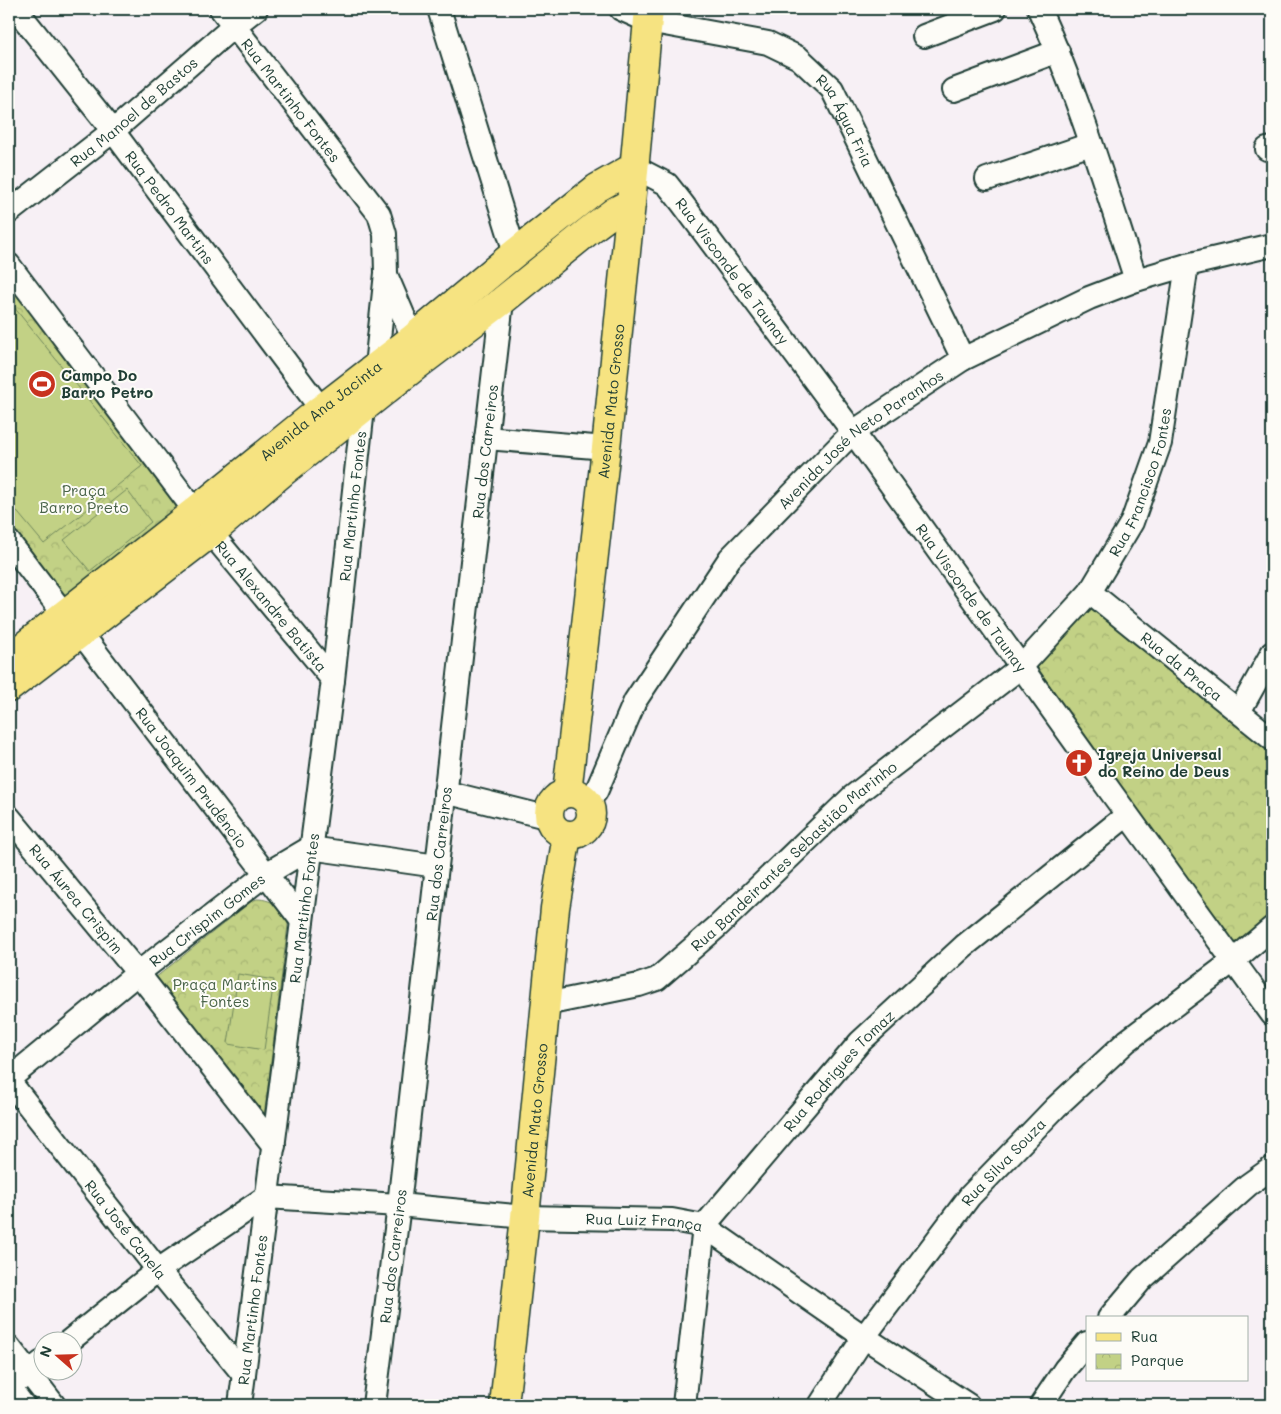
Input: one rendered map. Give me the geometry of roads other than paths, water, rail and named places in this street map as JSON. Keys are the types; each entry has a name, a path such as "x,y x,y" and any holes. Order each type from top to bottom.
{"main road":[{"name":"Avenida Mato Grosso","path":"576,796 606,448 632,204 648,15"},
{"name":"Avenida Ana Jacinta","path":"9,658 72,624 211,533 321,409 377,367 597,188 634,168"},
{"name":"Avenida Ana Jacinta","path":"9,688 72,624 195,511 363,409 559,257 615,211 632,204"},
{"path":"541,233 559,257"},
{"path":"561,795 576,796 589,804 591,817 589,823 580,832 574,834 559,826 550,811 552,805 561,795"},
{"name":"Avenida Mato Grosso","path":"504,1405 546,1004 555,908 559,826"}],"street":[{"name":"Rua Pedro Martins","path":"16,9 113,131 321,409"},
{"name":"Rua Manoel de Bastos","path":"9,212 113,131 227,17 256,9"},
{"path":"439,9 515,254"},
{"name":"Rua Água Fria","path":"620,9 768,43 799,58 832,89 963,359"},
{"path":"924,36 995,9"},
{"path":"1039,9 1058,51 1136,280"},
{"name":"Rua Martinho Fontes","path":"227,17 379,214 385,234 386,273 377,367"},
{"path":"954,90 1058,51"},
{"path":"987,179 1091,144"},
{"name":"Rua Visconde de Taunay","path":"634,168 667,184 682,203 853,432 1272,1014"},
{"name":"Rua Visconde de Taunay","path":"632,204 667,184"},
{"name":"Avenida José Neto Paranhos","path":"576,796 596,792 636,701 730,558 853,432 963,359 1089,298 1136,280 1187,265 1272,245"},
{"path":"9,265 195,511"},
{"name":"Rua Francisco Fontes","path":"1021,667 1090,592 1132,522 1160,443 1187,265"},
{"name":"Rua Martinho Fontes","path":"386,273 413,338"},
{"name":"Rua dos Carreiros","path":"374,1405 399,1205 502,301"},
{"name":"Rua Martinho Fontes","path":"240,1405 333,680 363,409"},
{"path":"486,438 606,448"},
{"name":"Rua Alexandre Batista","path":"211,533 333,680"},
{"name":"Rua Joaquim Prudêncio","path":"9,542 302,922"},
{"name":"Rua da Praça","path":"1090,592 1272,739"},
{"path":"1238,712 1272,653"},
{"name":"Rua Bandeirantes Sebastião Marinho","path":"546,1004 639,985 657,979 718,926 852,797 1021,667"},
{"path":"445,792 559,826"},
{"name":"Rua Rodrigues Tomaz","path":"704,1226 860,1042 964,946 1127,815"},
{"name":"Rua Áurea Crispim","path":"9,817 138,973 274,1146"},
{"path":"310,848 437,866"},
{"name":"Rua Crispim Gomes","path":"9,1080 138,973 266,874 310,848"},
{"name":"Rua Silva Souza","path":"820,1405 864,1337 970,1196 1056,1107 1127,1041 1233,961 1272,928"},
{"name":"Rua José Canela","path":"9,1080 158,1270 244,1375"},
{"path":"1111,1316 1142,1279 1248,1185 1272,1168"},
{"path":"80,1332 158,1270 266,1197"},
{"name":"Rua Luiz França","path":"266,1197 399,1205 525,1217 672,1220 704,1226 864,1337 968,1405"},
{"path":"684,1405 704,1226"},
{"path":"1041,1405 1065,1369 1086,1344"},
{"path":"9,1347 32,1365"},
{"path":"23,1405 9,1387 32,1371"},
{"path":"43,1382 54,1405"}],"place":[{"name":"Campo Do Barro Petro","path":"42,384"},
{"name":"Igreja Universal do Reino de Deus","path":"1079,763"}],"park label":[{"name":"Praça Barro Preto","path":"84,498"},
{"name":"Praça Martins Fontes","path":"225,992"}]}
